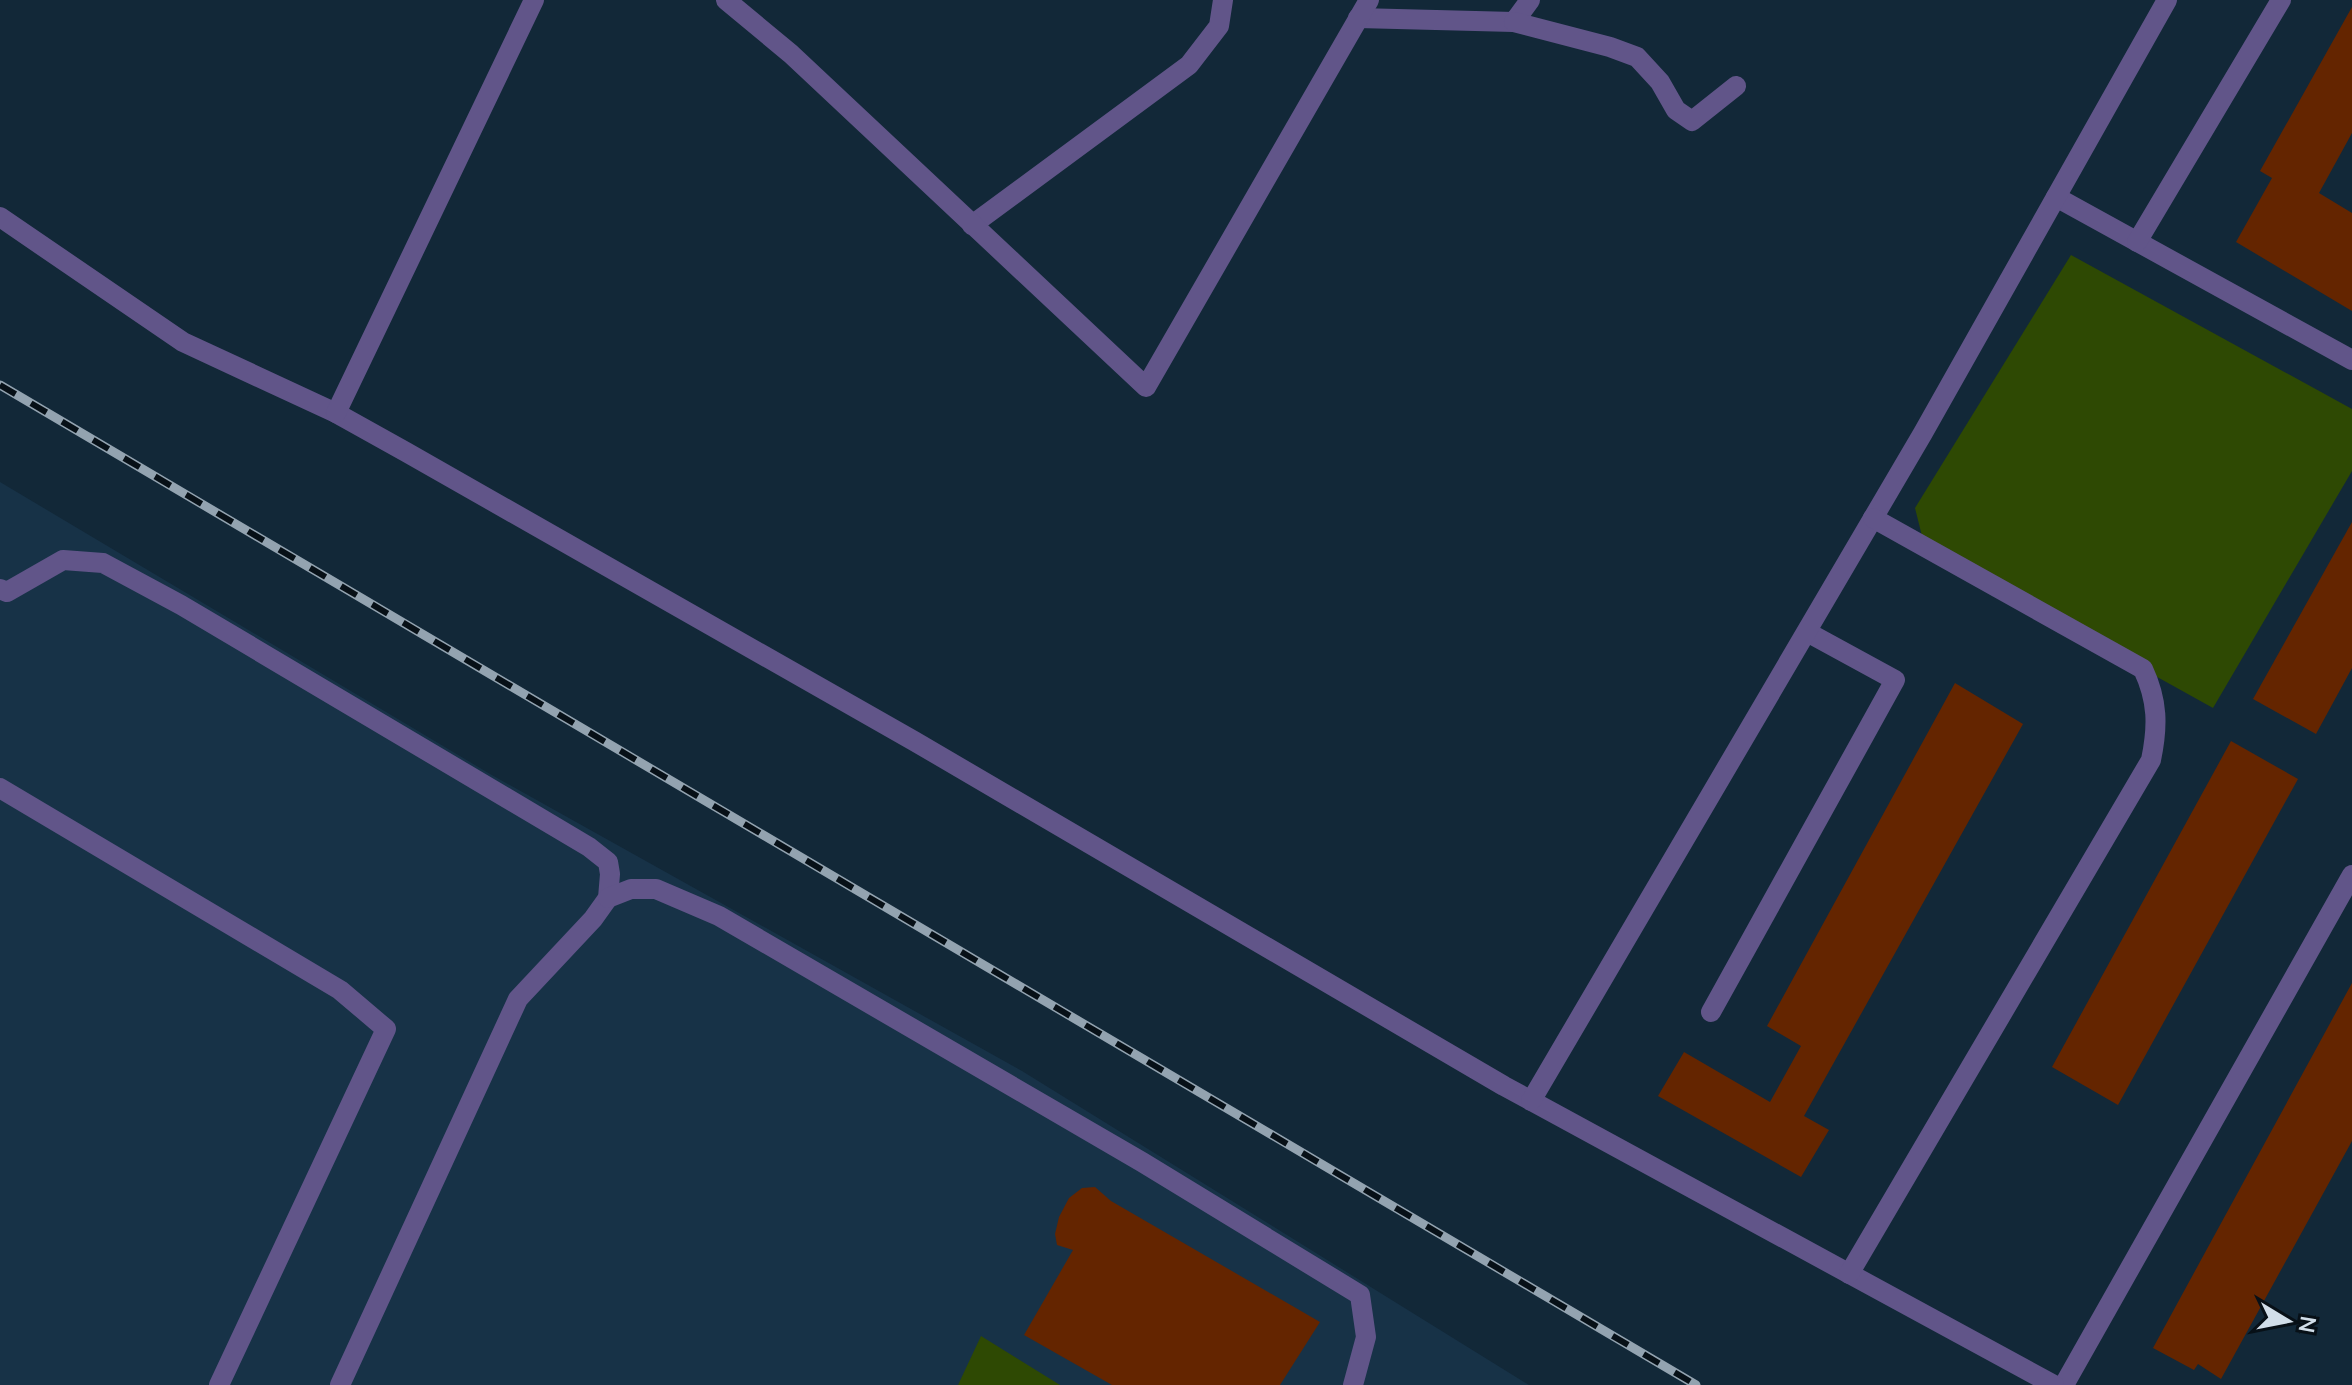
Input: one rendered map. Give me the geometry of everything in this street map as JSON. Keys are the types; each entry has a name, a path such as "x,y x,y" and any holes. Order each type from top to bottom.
{"street":[{"path":"336,413 534,0"},
{"path":"726,0 791,54 1146,387 1364,9 1514,22 1610,47 1637,57 1660,82 1676,110 1692,121 1736,86"},
{"path":"972,225 1189,65 1219,26 1223,0"},
{"path":"1514,22 1530,0"},
{"path":"1531,1101 1873,518 2167,0"},
{"path":"2137,242 2281,0"},
{"path":"2056,197 2352,360"},
{"path":"0,217 183,342 336,413 914,741 1531,1101 2054,1385"},
{"path":"1849,1274 2151,760 2157,716 2153,692 2143,669 1873,518"},
{"path":"0,589 7,592 63,560 103,563 181,605 589,847 608,862 608,898"},
{"path":"1711,1012 1895,680 1807,632"},
{"path":"0,788 340,990 386,1029 219,1385"},
{"path":"2064,1385 2352,875"},
{"path":"340,1385 518,999 593,919 608,898 631,889 656,889 719,916 1142,1162 1360,1295 1366,1337 1353,1385"}],"shaded area":[{"path":"0,482 490,774 1022,1071 1529,1385 0,1385"}],"green space":[{"path":"2071,255 2352,409 2352,471 2213,708 1925,548 1915,508"},
{"path":"981,1336 1060,1385 958,1385"}],"building":[{"path":"2352,7 2352,133 2319,193 2352,213 2352,311 2236,242 2272,178 2260,171"},
{"path":"2352,522 2352,668 2316,734 2253,699"},
{"path":"1955,683 2023,724 1804,1116 1829,1130 1801,1177 1658,1096 1684,1052 1770,1102 1801,1046 1767,1026"},
{"path":"2231,741 2298,779 2118,1105 2052,1067"},
{"path":"2352,983 2352,1141 2221,1379 2198,1364 2194,1370 2153,1348"},
{"path":"1095,1187 1111,1201 1320,1322 1280,1385 1112,1385 1024,1335 1073,1250 1057,1245 1055,1234 1059,1217 1069,1198 1082,1188"}],"railway":[{"path":"0,385 1696,1385"}]}
